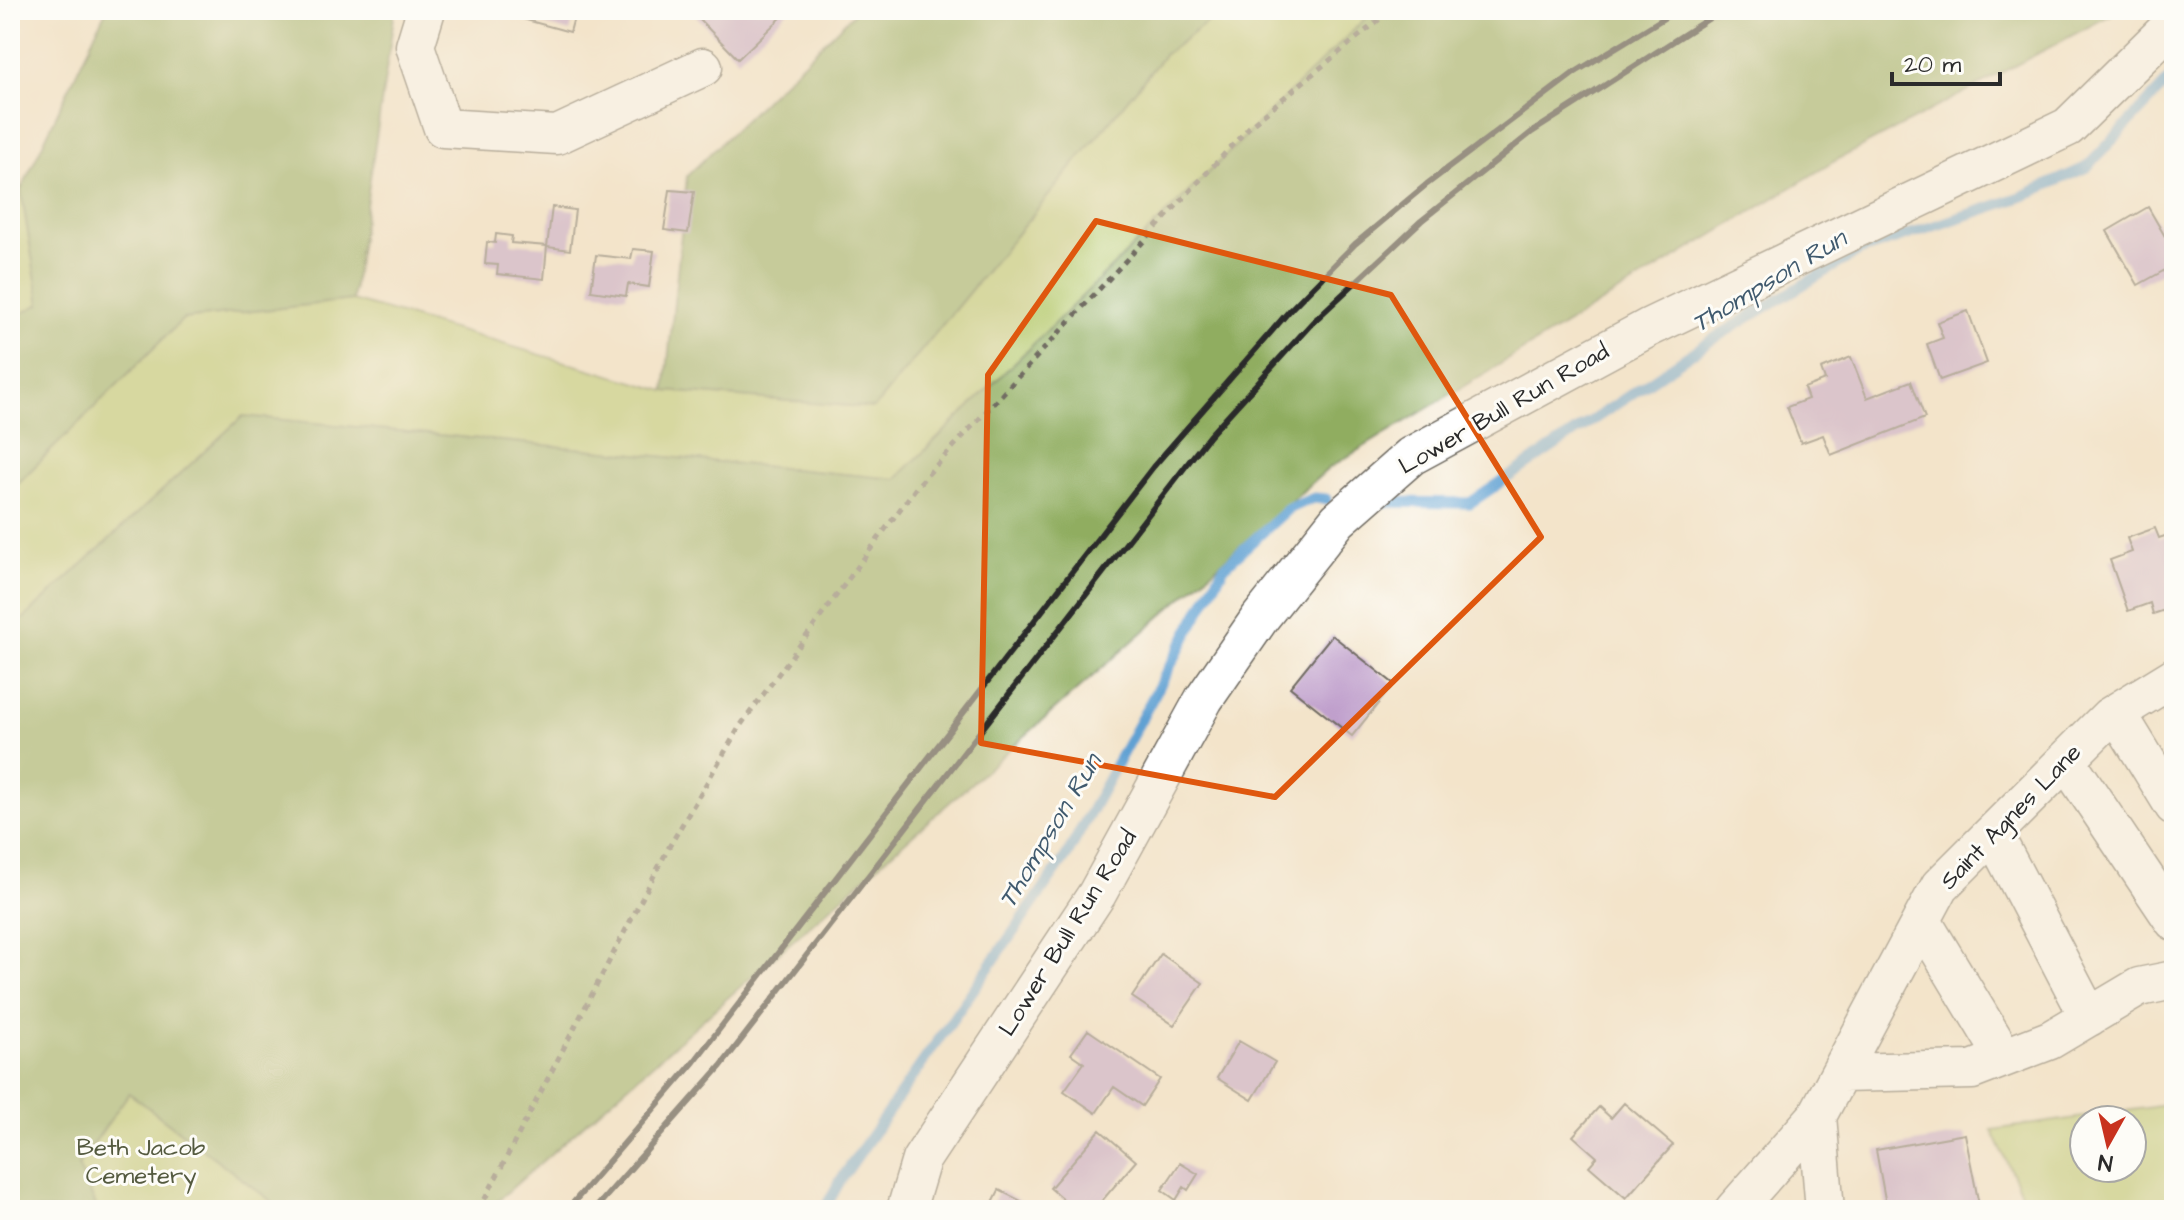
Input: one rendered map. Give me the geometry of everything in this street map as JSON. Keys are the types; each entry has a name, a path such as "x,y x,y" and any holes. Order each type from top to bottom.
{"street":[{"path":"426,10 415,46 443,128 557,135 703,67"},
{"name":"Lower Bull Run Road","path":"906,1210 921,1160 1097,894 1204,699 1260,618 1338,520 1411,456 1634,335 2068,127 2174,23"},
{"name":"Saint Agnes Lane","path":"1734,1210 1817,1116 1940,886 2117,713 2174,677"},
{"path":"2117,713 2174,806"},
{"path":"2066,760 2174,921"},
{"path":"1993,833 2089,1017"},
{"path":"1922,921 2004,1057"},
{"path":"1841,1073 1972,1070 2050,1040 2139,987 2174,980"},
{"path":"1817,1116 1825,1210"}],"path":[{"path":"479,1210 669,847 740,726 918,485 1253,123 1391,10"}],"highlighted area":[{"path":"1096,221 1391,295 1541,537 1275,797 981,743 988,375"}],"green space":[{"path":"106,10 395,10 352,300 183,319 10,491 10,319 40,304 21,190"},
{"path":"857,10 1223,10 1164,55 874,408 665,391 687,176"},
{"path":"1223,10 1374,10 896,479 243,416 10,631 10,491 183,319 352,300 665,391 874,408 1164,55"},
{"path":"1374,10 2120,10 1835,161 1329,468 487,1210 283,1210 129,1093 78,1166 98,1210 10,1210 10,631 243,416 896,479"},
{"path":"10,125 40,305 10,319"},
{"name":"Beth Jacob Cemetery","path":"129,1093 283,1210 98,1210 78,1166"},
{"path":"2174,1104 2174,1210 2029,1210 1992,1130 2068,1119 2068,1184 2148,1184 2148,1108"}],"building":[{"path":"490,10 576,10 570,32"},
{"path":"695,10 789,10 738,59 693,13"},
{"path":"670,190 694,192 688,233 664,230"},
{"path":"552,207 575,210 570,250 547,247"},
{"path":"2148,207 2174,252 2174,265 2138,285 2107,231"},
{"path":"496,234 512,236 511,243 547,246 544,279 497,274 498,265 485,264 487,242 495,243"},
{"path":"633,249 654,251 649,287 628,284 626,296 591,291 596,255 631,259"},
{"path":"1968,311 1987,363 1940,380 1927,344 1943,338 1937,322"},
{"path":"1851,357 1867,398 1911,381 1925,418 1831,455 1823,435 1801,443 1787,407 1808,399 1804,388 1825,380 1821,369"},
{"path":"2155,528 2159,538 2174,533 2174,607 2153,614 2150,603 2128,611 2110,560 2132,552 2127,538"},
{"path":"1332,635 1394,684 1352,736 1290,687"},
{"path":"1161,954 1203,983 1174,1025 1132,997"},
{"path":"1088,1030 1160,1079 1142,1106 1114,1087 1096,1113 1064,1091 1084,1063 1071,1054"},
{"path":"1239,1041 1275,1062 1252,1100 1217,1078"},
{"path":"1624,1103 1673,1145 1626,1198 1589,1166 1597,1157 1573,1136 1599,1107 1611,1118"},
{"path":"1100,1130 1136,1161 1094,1210 1076,1210 1050,1188"},
{"path":"1965,1134 1980,1210 1887,1210 1876,1150"},
{"path":"1180,1163 1198,1174 1188,1190 1184,1187 1176,1200 1162,1190"},
{"path":"999,1190 1023,1202 1019,1210 989,1210"}],"waterway":[{"name":"Thompson Run","path":"1379,502 1470,503 1713,339 1859,251 2021,197 2087,167 2174,75"},
{"name":"Thompson Run","path":"824,1210 840,1181 1067,855 1224,567 1289,508 1314,498 1326,499"}],"railway":[{"path":"567,1210 694,1062 1153,467 1291,309 1355,244 1427,184 1574,73 1677,10"},
{"path":"594,1210 721,1066 1209,436 1312,323 1421,221 1532,132 1722,10"}]}
